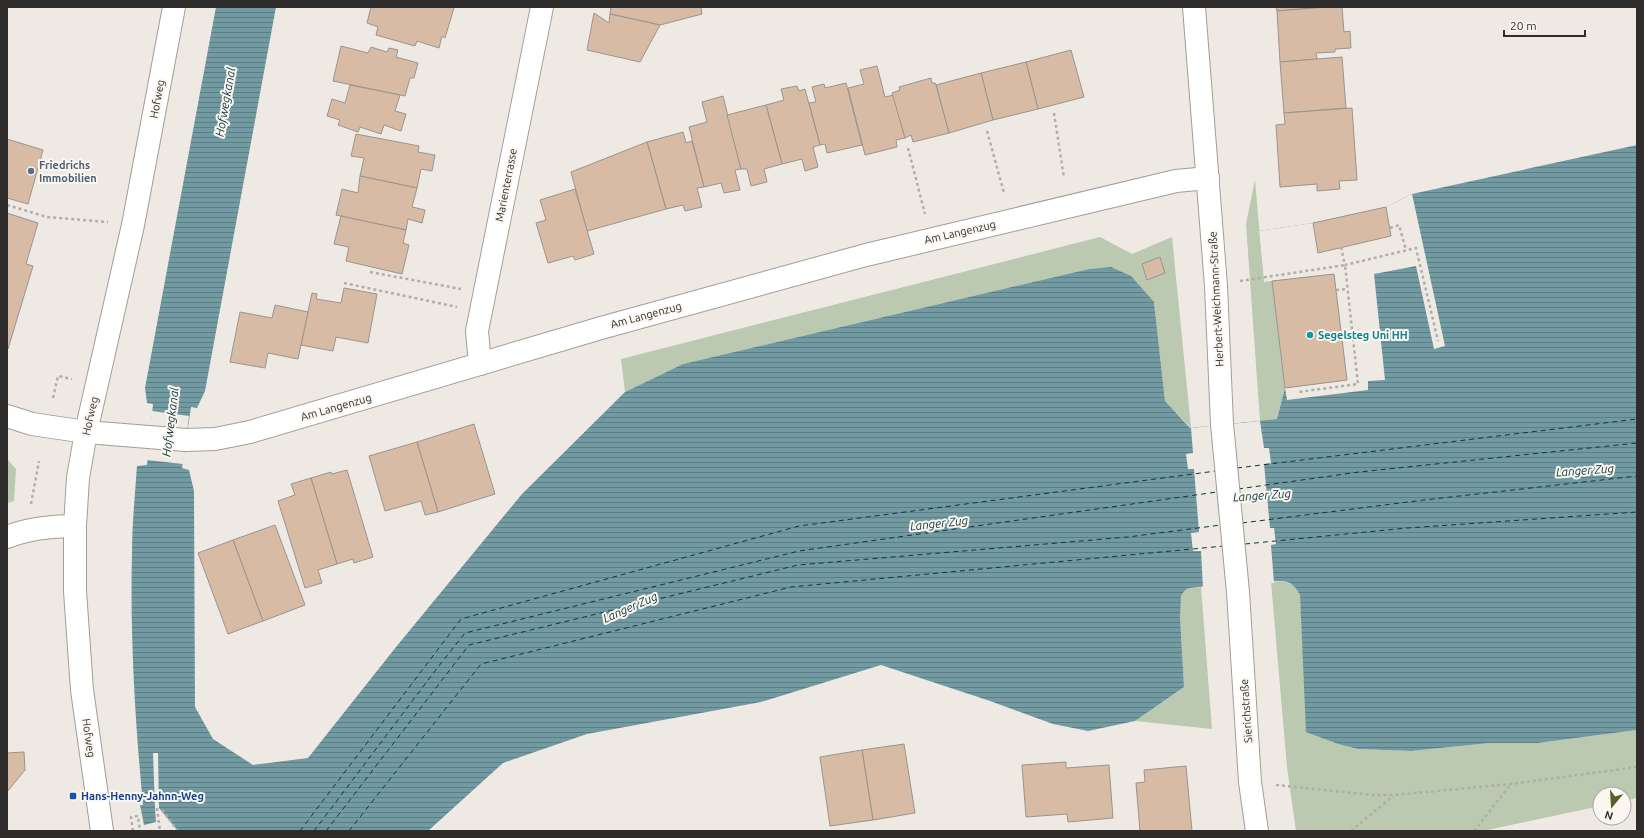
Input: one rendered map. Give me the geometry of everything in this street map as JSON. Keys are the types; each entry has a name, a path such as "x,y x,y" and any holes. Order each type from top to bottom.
{"street":[{"name":"Hofweg","path":"102,831 82,690 75,591 75,526 78,478 86,432 133,224 174,7"},
{"name":"Marienterrasse","path":"480,364 477,331 542,7"},
{"name":"Herbert-Weichmann-Straße","path":"1194,7 1216,286 1222,424 1238,592"},
{"name":"Am Langenzug","path":"7,416 32,424 86,432 186,440 215,439 250,432 601,328 866,254 1176,181 1208,178"},
{"path":"16,533 47,526 75,526"},
{"name":"Sierichstraße","path":"1238,592 1250,782 1257,831"}],"path":[{"path":"1054,113 1064,178"},
{"path":"987,131 1004,193"},
{"path":"908,148 925,214"},
{"path":"7,205 47,217 133,224"},
{"path":"1390,228 1399,225 1406,250"},
{"path":"1298,392 1358,384 1348,289 1341,247"},
{"path":"1264,276 1345,265 1416,248 1438,341"},
{"path":"370,272 461,289"},
{"path":"344,283 457,307"},
{"path":"1336,290 1348,289"},
{"path":"53,398 58,376 73,380"},
{"path":"16,533 40,462"},
{"path":"1250,782 1373,795 1393,795 1511,784 1637,767"},
{"path":"1474,831 1511,784"},
{"path":"1350,831 1393,795"},
{"path":"157,808 160,831"},
{"path":"162,810 178,831"},
{"path":"133,831 131,817 138,816 140,831"}],"green space":[{"path":"1255,180 1264,282 1272,281 1285,388 1277,419 1260,421 1246,224"},
{"path":"1100,237 1132,254 1172,237 1191,428 1165,401 1154,302 1111,267 1089,269 683,364 625,392 621,359"},
{"path":"7,459 16,469 14,501 7,503"},
{"path":"1284,581 1295,586 1300,595 1307,732 1338,744 1358,749 1411,751 1490,743 1538,743 1637,730 1637,798 1632,799 1632,786 1592,786 1592,808 1483,831 1296,831 1287,767 1271,582"},
{"path":"1201,587 1212,729 1135,721 1184,687 1180,596 1187,589"}],"water":[{"path":"216,7 276,7 205,391 197,408 191,407 182,468 189,470 194,491 195,707 213,739 253,765 308,758 396,647 522,494 625,392 683,364 1089,269 1111,267 1131,276 1154,302 1165,401 1190,428 1277,419 1285,388 1347,380 1334,274 1264,282 1259,231 1313,223 1386,207 1412,194 1637,145 1637,730 1538,743 1490,743 1411,751 1358,749 1338,744 1306,732 1300,595 1294,586 1284,581 1252,582 1193,588 1187,589 1184,592 1181,596 1180,616 1184,687 1135,721 1088,731 1053,724 990,701 881,665 761,702 587,734 503,763 428,831 178,831 159,808 155,808 156,822 144,825 140,805 143,805 135,710 132,648 132,531 137,466 147,465 153,404 147,403 145,388"}],"pier":[{"path":"1412,194 1445,346 1434,349 1416,266 1374,274 1385,380 1368,381 1368,390 1287,400 1285,388 1347,380 1334,274 1264,282 1259,231 1313,223 1386,207"},
{"path":"152,411 189,416 183,464 147,460"},
{"path":"1260,421 1264,448 1269,448 1271,463 1264,464 1270,528 1274,528 1276,544 1271,545 1274,583 1203,589 1201,551 1193,551 1191,533 1199,532 1194,469 1188,469 1186,454 1193,453 1191,428"},
{"path":"153,753 158,753 159,808 155,808"}],"building":[{"path":"371,7 454,8 445,38 442,36 439,48 417,41 415,46 376,35 378,27 367,23"},
{"path":"611,7 701,7 702,14 660,25 610,14"},
{"path":"1276,7 1326,7 1277,11"},
{"path":"1342,7 1344,32 1350,31 1351,48 1335,49 1335,52 1316,53 1317,59 1280,62 1277,11"},
{"path":"594,13 609,23 610,14 660,25 640,62 587,50"},
{"path":"341,46 368,53 371,47 387,52 389,48 398,50 396,57 418,63 414,78 410,78 405,96 333,81"},
{"path":"1071,50 1084,97 1038,109 1026,62"},
{"path":"1342,57 1346,108 1284,113 1280,62"},
{"path":"1026,62 1038,109 993,120 981,73"},
{"path":"877,66 885,97 894,95 905,138 896,140 897,147 865,155 848,88 864,84 860,70"},
{"path":"981,73 993,120 949,133 936,85"},
{"path":"931,78 932,83 935,83 936,85 949,133 913,142 911,135 905,138 892,93 900,90 899,87"},
{"path":"846,83 862,145 827,153 825,144 820,145 809,103 816,102 812,87 824,84 825,88"},
{"path":"350,85 400,95 395,111 406,114 401,131 384,125 381,134 360,127 358,132 338,125 340,120 327,116 332,99 345,103"},
{"path":"797,86 799,91 805,89 820,145 813,147 818,167 805,171 802,159 782,164 766,105 784,100 781,89"},
{"path":"723,96 741,169 735,170 740,190 724,193 721,183 704,187 689,127 707,122 702,102"},
{"path":"766,105 782,164 764,169 767,182 751,186 747,169 741,169 727,115"},
{"path":"1352,108 1357,180 1339,181 1340,189 1317,191 1317,184 1280,187 1276,125 1285,124 1284,113"},
{"path":"683,132 686,143 692,141 704,187 697,188 702,207 685,211 683,205 666,209 647,142"},
{"path":"356,134 419,146 418,152 435,155 432,171 421,169 417,188 360,176 364,158 351,156"},
{"path":"7,139 43,150 28,204 7,198"},
{"path":"647,142 666,209 587,231 571,172"},
{"path":"360,176 417,188 412,207 425,210 422,223 408,219 406,230 336,215 342,189 358,193"},
{"path":"575,189 594,254 575,260 573,256 548,263 536,223 546,220 540,200"},
{"path":"1386,207 1391,236 1318,253 1313,223"},
{"path":"7,213 38,223 26,264 33,266 8,349 7,349"},
{"path":"341,216 406,230 403,243 409,245 402,274 346,261 349,247 334,244"},
{"path":"1160,257 1165,273 1147,280 1142,264"},
{"name":"Segelsteg Uni HH","path":"1334,274 1347,380 1285,388 1272,281"},
{"path":"344,288 377,294 368,343 336,337 333,351 301,345 312,293 317,294 316,299 341,303"},
{"path":"275,305 308,312 298,359 268,353 265,368 230,362 240,312 272,318"},
{"path":"474,424 495,494 438,512 417,442"},
{"path":"417,442 438,512 425,515 421,501 385,511 369,456"},
{"path":"347,470 373,557 354,563 353,559 337,564 311,478 331,472 332,474"},
{"path":"311,478 337,564 318,570 322,583 305,588 278,501 295,495 291,484"},
{"path":"275,525 305,605 263,621 233,540"},
{"path":"233,540 263,621 228,634 198,553"},
{"path":"904,744 915,813 873,820 862,750"},
{"path":"862,750 873,820 830,826 820,757"},
{"path":"24,752 25,770 7,792 7,753"},
{"path":"1066,762 1066,768 1109,765 1113,818 1068,822 1067,814 1026,817 1022,765"},
{"path":"1186,766 1192,831 1140,831 1136,783 1145,782 1144,770"}],"ferry route":[{"path":"1237,468 1637,419"},
{"path":"1238,489 1359,472 1637,443"},
{"path":"300,831 461,619 799,526 1216,471"},
{"path":"1242,523 1424,500 1637,476"},
{"path":"314,831 465,633 799,551 1217,492"},
{"path":"1245,544 1407,528 1637,512"},
{"path":"326,831 469,645 798,565 1128,537 1221,525"},
{"path":"349,831 481,664 791,587 1224,546"}],"place":[{"name":"Friedrichs Immobilien","path":"31,171"},
{"name":"Segelsteg Uni HH","path":"1310,335"},
{"name":"Hans-Henny-Jahnn-Weg","path":"73,796"}],"water label":[{"name":"Hofwegkanal","path":"225,102"},
{"name":"Hofwegkanal","path":"170,422"},
{"name":"Langer Zug","path":"1585,470"},
{"name":"Langer Zug","path":"1262,495"},
{"name":"Langer Zug","path":"939,523"},
{"name":"Langer Zug","path":"630,607"}]}
